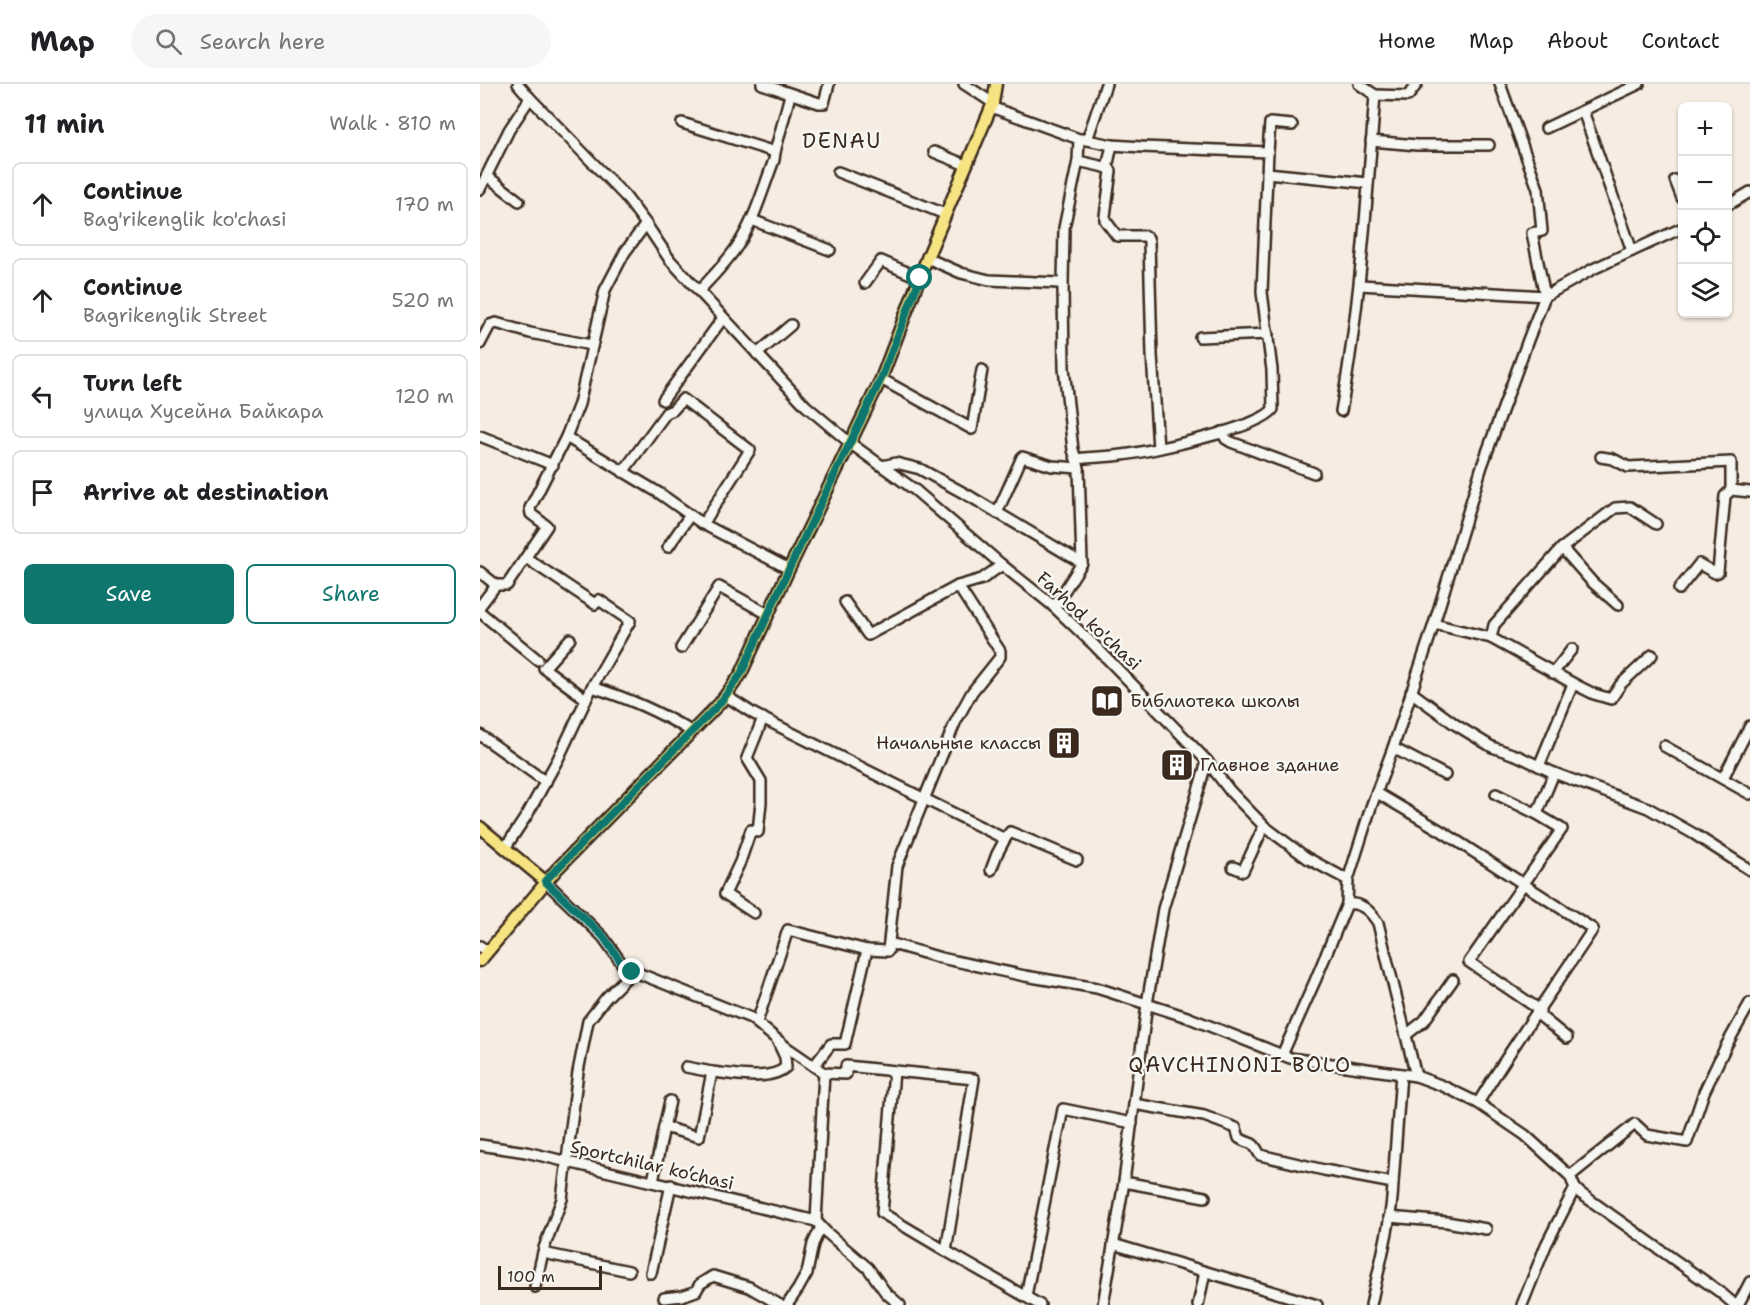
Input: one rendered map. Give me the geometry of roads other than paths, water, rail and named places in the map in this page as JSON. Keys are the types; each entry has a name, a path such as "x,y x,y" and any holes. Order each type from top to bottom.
{"main road":[{"path":"482,953 545,881 726,696 741,674 881,379 927,258 992,105 996,84"},
{"path":"480,827 545,881"}],"street":[{"name":"Farhod ko'chasi","path":"518,84 625,196 670,260 806,406 850,443 915,490 1054,607 1207,761 1230,791 1264,826 1307,858 1348,880"},
{"path":"762,84 819,104 824,103 829,84"},
{"path":"964,84 992,105 1083,139 1112,145 1268,152"},
{"path":"1054,607 1082,563 1079,468 1064,368 1064,228 1083,139 1106,84"},
{"path":"1359,84 1375,95 1408,96 1417,84"},
{"path":"1282,1055 1347,904 1348,880 1434,624 1482,466 1545,296 1532,233 1542,231 1538,189 1500,84"},
{"path":"1546,128 1639,84"},
{"path":"699,291 738,245 752,220 774,160 790,95"},
{"path":"1341,411 1360,285 1375,95"},
{"path":"480,189 509,130 530,98"},
{"path":"1583,111 1632,251"},
{"path":"682,123 775,152"},
{"path":"1076,459 1122,455 1222,432 1261,418 1273,409 1273,385 1263,292 1268,152 1270,123 1292,125"},
{"path":"1371,141 1417,145 1489,145"},
{"path":"1107,168 1112,145"},
{"path":"933,152 966,165"},
{"path":"1078,161 1111,171 1106,220 1117,236 1145,236 1148,238 1158,448"},
{"path":"838,172 945,214"},
{"path":"1267,173 1368,183"},
{"path":"487,176 519,201"},
{"path":"1675,180 1678,187"},
{"path":"1732,203 1750,192"},
{"path":"752,220 830,250"},
{"path":"480,572 496,585 507,585 547,526 531,514 530,508 553,465 579,404 605,290 625,252 646,224"},
{"path":"1360,285 1545,296 1593,269 1678,230"},
{"path":"927,258 961,273 989,280 1059,283 1063,286"},
{"path":"865,283 881,261 920,278"},
{"path":"663,400 723,318"},
{"path":"480,344 490,325 496,323 530,333 591,345"},
{"path":"757,354 791,325"},
{"path":"1200,337 1268,334"},
{"path":"881,379 972,429 982,370"},
{"path":"623,472 666,413 673,410 683,399 750,450 703,524"},
{"path":"1222,432 1231,442 1314,473"},
{"path":"480,436 553,465"},
{"path":"566,437 703,524 789,569"},
{"path":"997,513 1022,457 1052,466 1079,468"},
{"path":"1601,457 1613,459 1628,467 1731,462 1731,490 1725,496 1718,572 1715,573 1699,564 1679,589"},
{"path":"882,466 896,463 920,470 1082,563"},
{"path":"1731,490 1750,492"},
{"path":"1491,638 1494,626 1562,548 1615,508 1630,507 1656,524"},
{"path":"668,547 690,515"},
{"path":"1562,548 1592,582 1618,605"},
{"path":"505,848 546,782 592,687 630,621 598,600 595,604 526,558"},
{"path":"845,602 868,636 958,586 982,579 1002,565"},
{"path":"480,606 496,585"},
{"path":"757,1022 788,930 867,950 888,951 897,866 955,723 972,692 1000,657 1000,651 958,586"},
{"path":"681,648 719,587 768,614"},
{"path":"480,612 538,660"},
{"path":"1434,624 1491,638 1573,684 1611,699 1621,684 1652,655"},
{"path":"570,639 544,668 586,699"},
{"path":"1553,673 1572,649"},
{"path":"1539,766 1573,684"},
{"path":"592,687 643,705 691,731"},
{"path":"1411,692 1491,747 1554,774 1648,808 1750,870"},
{"path":"726,696 763,718 1005,839"},
{"path":"754,913 725,894 740,862 751,830 758,832 760,824 761,781 747,758 763,718"},
{"path":"1723,778 1750,726"},
{"path":"480,735 546,782"},
{"path":"1665,746 1750,794"},
{"path":"1393,748 1445,775"},
{"path":"1103,1305 1124,1182 1147,1004 1163,909 1207,761"},
{"path":"1537,814 1554,774"},
{"path":"1377,792 1593,929 1540,1010 1507,1055 1478,1103"},
{"path":"1496,794 1562,829 1469,962 1540,1010"},
{"path":"1233,867 1243,871 1264,826"},
{"path":"991,870 1010,832 1077,860"},
{"path":"545,881 603,936 625,968 751,1018 824,1073 846,1074 846,1066 974,1079 946,1251"},
{"path":"1347,904 1364,907 1373,915 1378,924 1416,1076"},
{"path":"889,943 940,958 1097,988 1187,1017 1290,1058 1416,1076 1443,1086 1478,1103 1525,1136 1570,1176 1580,1193 1736,1305 1750,1282"},
{"path":"814,1066 831,1044 845,1044 867,950"},
{"path":"536,1287 543,1253 562,1199 578,1072 588,1021 606,998 632,972"},
{"path":"1406,1035 1424,1021 1453,980"},
{"path":"1570,1176 1635,1124 1647,1135 1687,1142 1704,1092 1750,1003"},
{"path":"1540,1010 1540,1016 1567,1038"},
{"path":"686,1067 747,1075 770,1075 781,1072 786,1066 785,1057 775,1037"},
{"path":"894,1071 882,1214 1040,1305"},
{"path":"664,1127 699,1137 712,1072"},
{"path":"787,1305 807,1273 819,1224 824,1073"},
{"path":"1371,1305 1393,1196 1401,1074"},
{"path":"653,1181 670,1101"},
{"path":"1134,1104 1204,1116 1236,1128 1239,1138 1252,1142 1260,1155 1393,1183"},
{"path":"1026,1296 1063,1109 1132,1123"},
{"name":"Sportchilar ko‘chasi","path":"480,1145 526,1152 671,1185 819,1224 868,1268 886,1293 900,1305"},
{"path":"1124,1182 1205,1197"},
{"path":"651,1273 671,1185"},
{"path":"1522,1305 1545,1245 1575,1188"},
{"path":"1389,1217 1447,1222 1486,1229"},
{"path":"1113,1244 1314,1305"},
{"path":"543,1253 629,1271"},
{"path":"1198,1305 1205,1272"},
{"path":"664,1298 682,1296 696,1291 700,1284 713,1276 749,1287 780,1305"}],"place":[{"name":"Библиотека школы","path":"1107,701"},
{"name":"Начальные классы","path":"1064,743"},
{"name":"Главное здание","path":"1177,765"}],"district":[{"name":"DENAU","path":"842,141"},
{"name":"QAVCHINONI BOLO","path":"1240,1065"}]}
